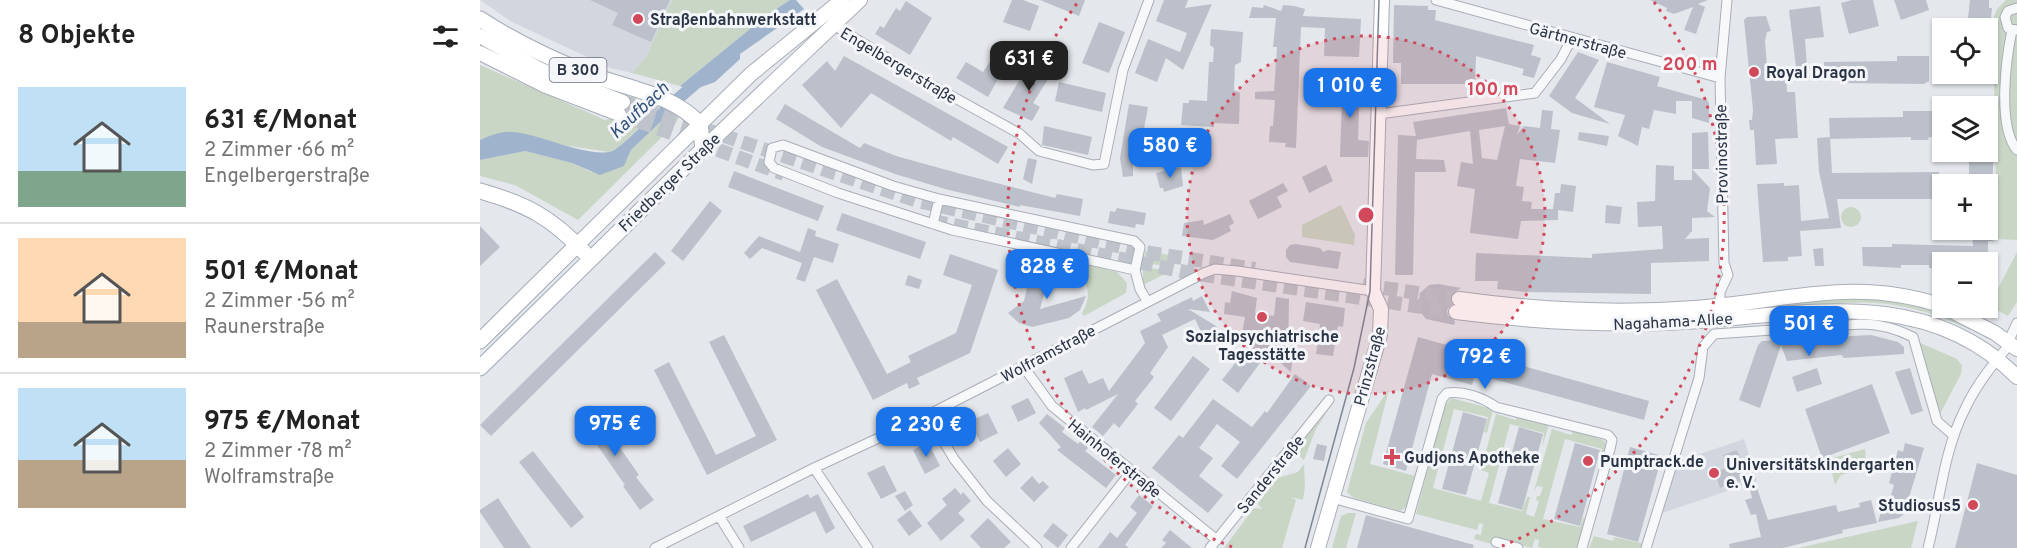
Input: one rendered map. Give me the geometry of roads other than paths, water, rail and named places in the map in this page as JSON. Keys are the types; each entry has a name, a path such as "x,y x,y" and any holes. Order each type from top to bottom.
{"main road":[{"name":"Friedberger Straße","path":"480,340 577,245 695,119 842,0"},
{"name":"Friedberger Straße","path":"480,368 832,24 860,0"},
{"name":"Prinzstraße","path":"1318,548 1380,334 1381,309 1373,291 1382,0"},
{"name":"B 300","path":"480,19 501,33 576,69 681,107 695,119"},
{"path":"480,36 621,108 546,86 480,53"},
{"path":"695,119 703,149"},
{"path":"480,191 528,206 553,222 590,259"},
{"name":"Nagahama-Allee","path":"1932,303 1905,295 1854,290 1720,307 1583,311 1458,306 1545,321 1619,324 1681,323 1826,311 1868,311 1910,318 1938,327 1998,359 2017,377"},
{"name":"Nagahama-Allee","path":"1967,318 2015,345"}],"street":[{"name":"Engelbergerstraße","path":"832,24 921,79 1020,134 1039,151 1093,165 1104,164 1123,70 1149,0"},
{"name":"Gärtnerstraße","path":"1436,0 1720,78"},
{"name":"Provinostraße","path":"1720,307 1720,292 1728,274 1723,252 1720,78 1727,0"},
{"path":"2017,8 2008,11 2005,17 2006,25 2014,30 2007,55 2005,91 2008,132 2017,150"},
{"path":"1379,114 1535,93 1561,59 1572,38"},
{"path":"1136,270 933,224 778,170 769,162 772,148 783,145 893,186 939,199 1134,242 1140,247 1136,270 1140,289 1147,301"},
{"path":"933,224 939,199"},
{"name":"Wolframstraße","path":"656,548 814,468 928,415 1147,301 1215,270 1373,291"},
{"path":"1647,548 1699,378 1704,347 1710,336 1762,329 1862,324 1885,326 1912,337 1937,421 1954,436"},
{"path":"1928,548 1954,436 1975,390 1998,359 2015,345 2010,338 2017,324"},
{"name":"Hainhoferstraße","path":"1023,366 1052,406 1217,540"},
{"path":"1332,498 1408,519 1442,399 1447,393 1461,393 1486,400 1496,407 1608,435 1612,440 1582,548"},
{"name":"Sanderstraße","path":"1210,548 1329,400"},
{"path":"928,415 954,459 987,501 1038,548"},
{"path":"814,468 868,548"},
{"path":"1071,548 1131,472"},
{"path":"719,516 739,548"},
{"path":"1496,542 1518,548"}],"water":[{"path":"790,0 796,0 804,9 740,54 740,59 715,82 690,91 680,86 767,15"},
{"path":"661,107 672,111 631,150 624,166 600,175 572,163 525,151 480,160 480,140 508,132 534,136 576,149 612,151"}],"waterway":[{"name":"Kaufbach","path":"666,109 701,79"}],"tunnel":[{"path":"623,102 918,201 1144,252 1255,269"},
{"path":"619,114 784,174"},
{"path":"933,221 1191,273 1456,312"},
{"path":"1363,285 1459,299"}],"tram line":[{"path":"1305,548 1354,368 1370,291 1379,0"}],"place":[{"name":"Straßenbahnwerkstatt","path":"638,19"},
{"name":"Royal Dragon","path":"1754,72"},
{"name":"Sozialpsychiatrische Tagesstätte","path":"1262,317"},
{"name":"Gudjons Apotheke","path":"1392,457"},
{"name":"Pumptrack.de","path":"1588,461"},
{"name":"Universitätskindergarten e. V.","path":"1714,473"},
{"name":"Studiosus5","path":"1973,505"}]}
